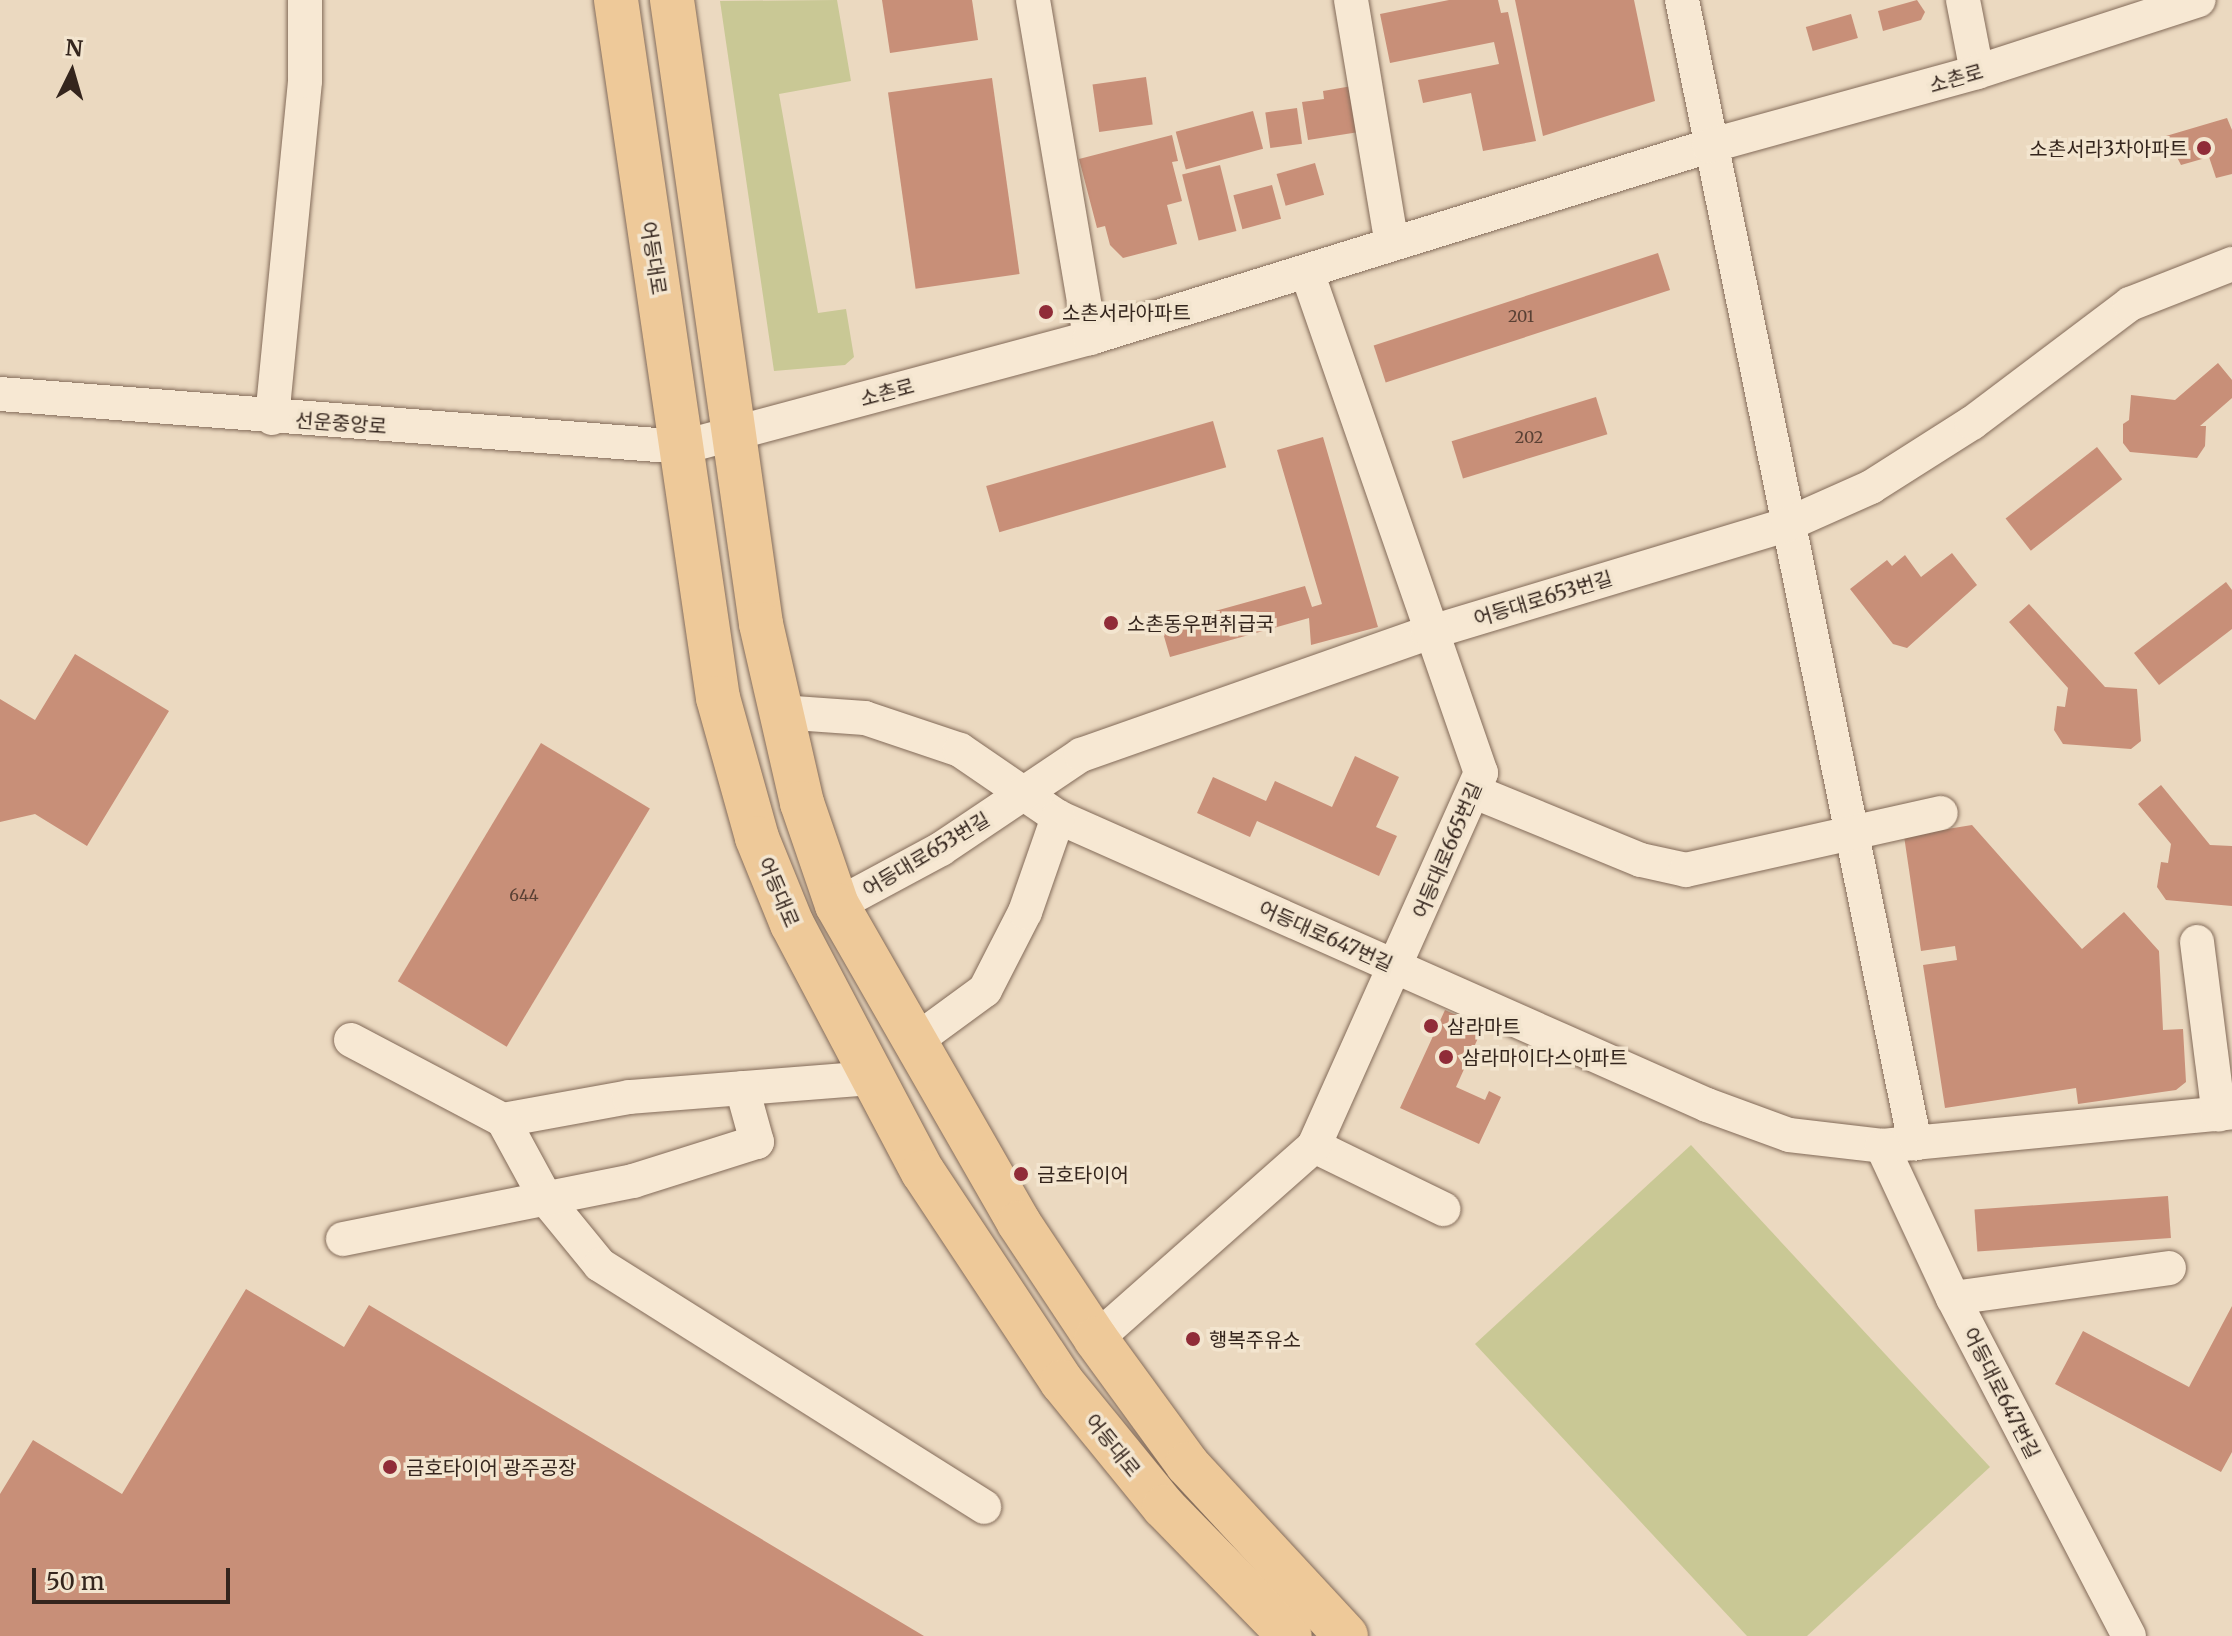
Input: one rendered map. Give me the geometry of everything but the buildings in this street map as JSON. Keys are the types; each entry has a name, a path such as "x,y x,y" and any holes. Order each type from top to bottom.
{"main road":[{"name":"어등대로","path":"616,0 718,698 757,838 792,924 870,1078 971,1250 1062,1382 1164,1507 1290,1636"},
{"path":"672,0 761,624 802,803 837,905 1019,1223 1096,1339 1187,1464 1346,1636"}],"street":[{"path":"272,418 305,81 305,0"},
{"path":"1033,0 1090,338"},
{"path":"1351,0 1392,244"},
{"path":"1682,0 1709,146 1854,834 1898,1144"},
{"path":"1963,0 1977,72"},
{"name":"소촌로","path":"683,447 1090,338 1709,146 1977,72 2199,0"},
{"name":"어등대로653번길","path":"837,905 941,849 1081,755 1428,633 1788,524 1871,487 1922,457 2130,304 2232,264"},
{"name":"어등대로665번길","path":"1096,1339 1314,1146 1481,773 1428,633 1307,272"},
{"name":"선운중앙로","path":"0,394 272,418 683,447"},
{"name":"어등대로647번길","path":"780,712 865,718 960,750 1058,817 1754,1125 1789,1135 1898,1144 2225,1114"},
{"path":"1475,792 1665,868 1720,864 1941,813"},
{"path":"914,1042 985,990 1025,912 1058,817"},
{"path":"2197,942 2225,1114"},
{"path":"351,1040 503,1120 546,1199 600,1265 984,1507"},
{"path":"503,1120 629,1097 870,1078"},
{"path":"343,1239 633,1181 757,1142 742,1088"},
{"name":"어등대로647번길","path":"1898,1144 1953,1298 2129,1636"},
{"path":"1314,1146 1443,1209"},
{"path":"1953,1298 2169,1268"}],"shaded area":[{"path":"837,0 851,81 779,94 818,313 846,309 854,357 845,365 774,371 720,1"},
{"path":"1691,1145 1990,1467 1807,1636 1747,1636 1475,1344"}],"place":[{"name":"소촌서라3차아파트","path":"2204,148"},
{"name":"소촌서라아파트","path":"1046,312"},
{"name":"소촌동우편취급국","path":"1111,623"},
{"name":"삼라마트","path":"1431,1026"},
{"name":"삼라마이다스아파트","path":"1446,1057"},
{"name":"금호타이어","path":"1021,1174"},
{"name":"행복주유소","path":"1193,1339"},
{"name":"금호타이어 광주공장","path":"390,1467"}]}
